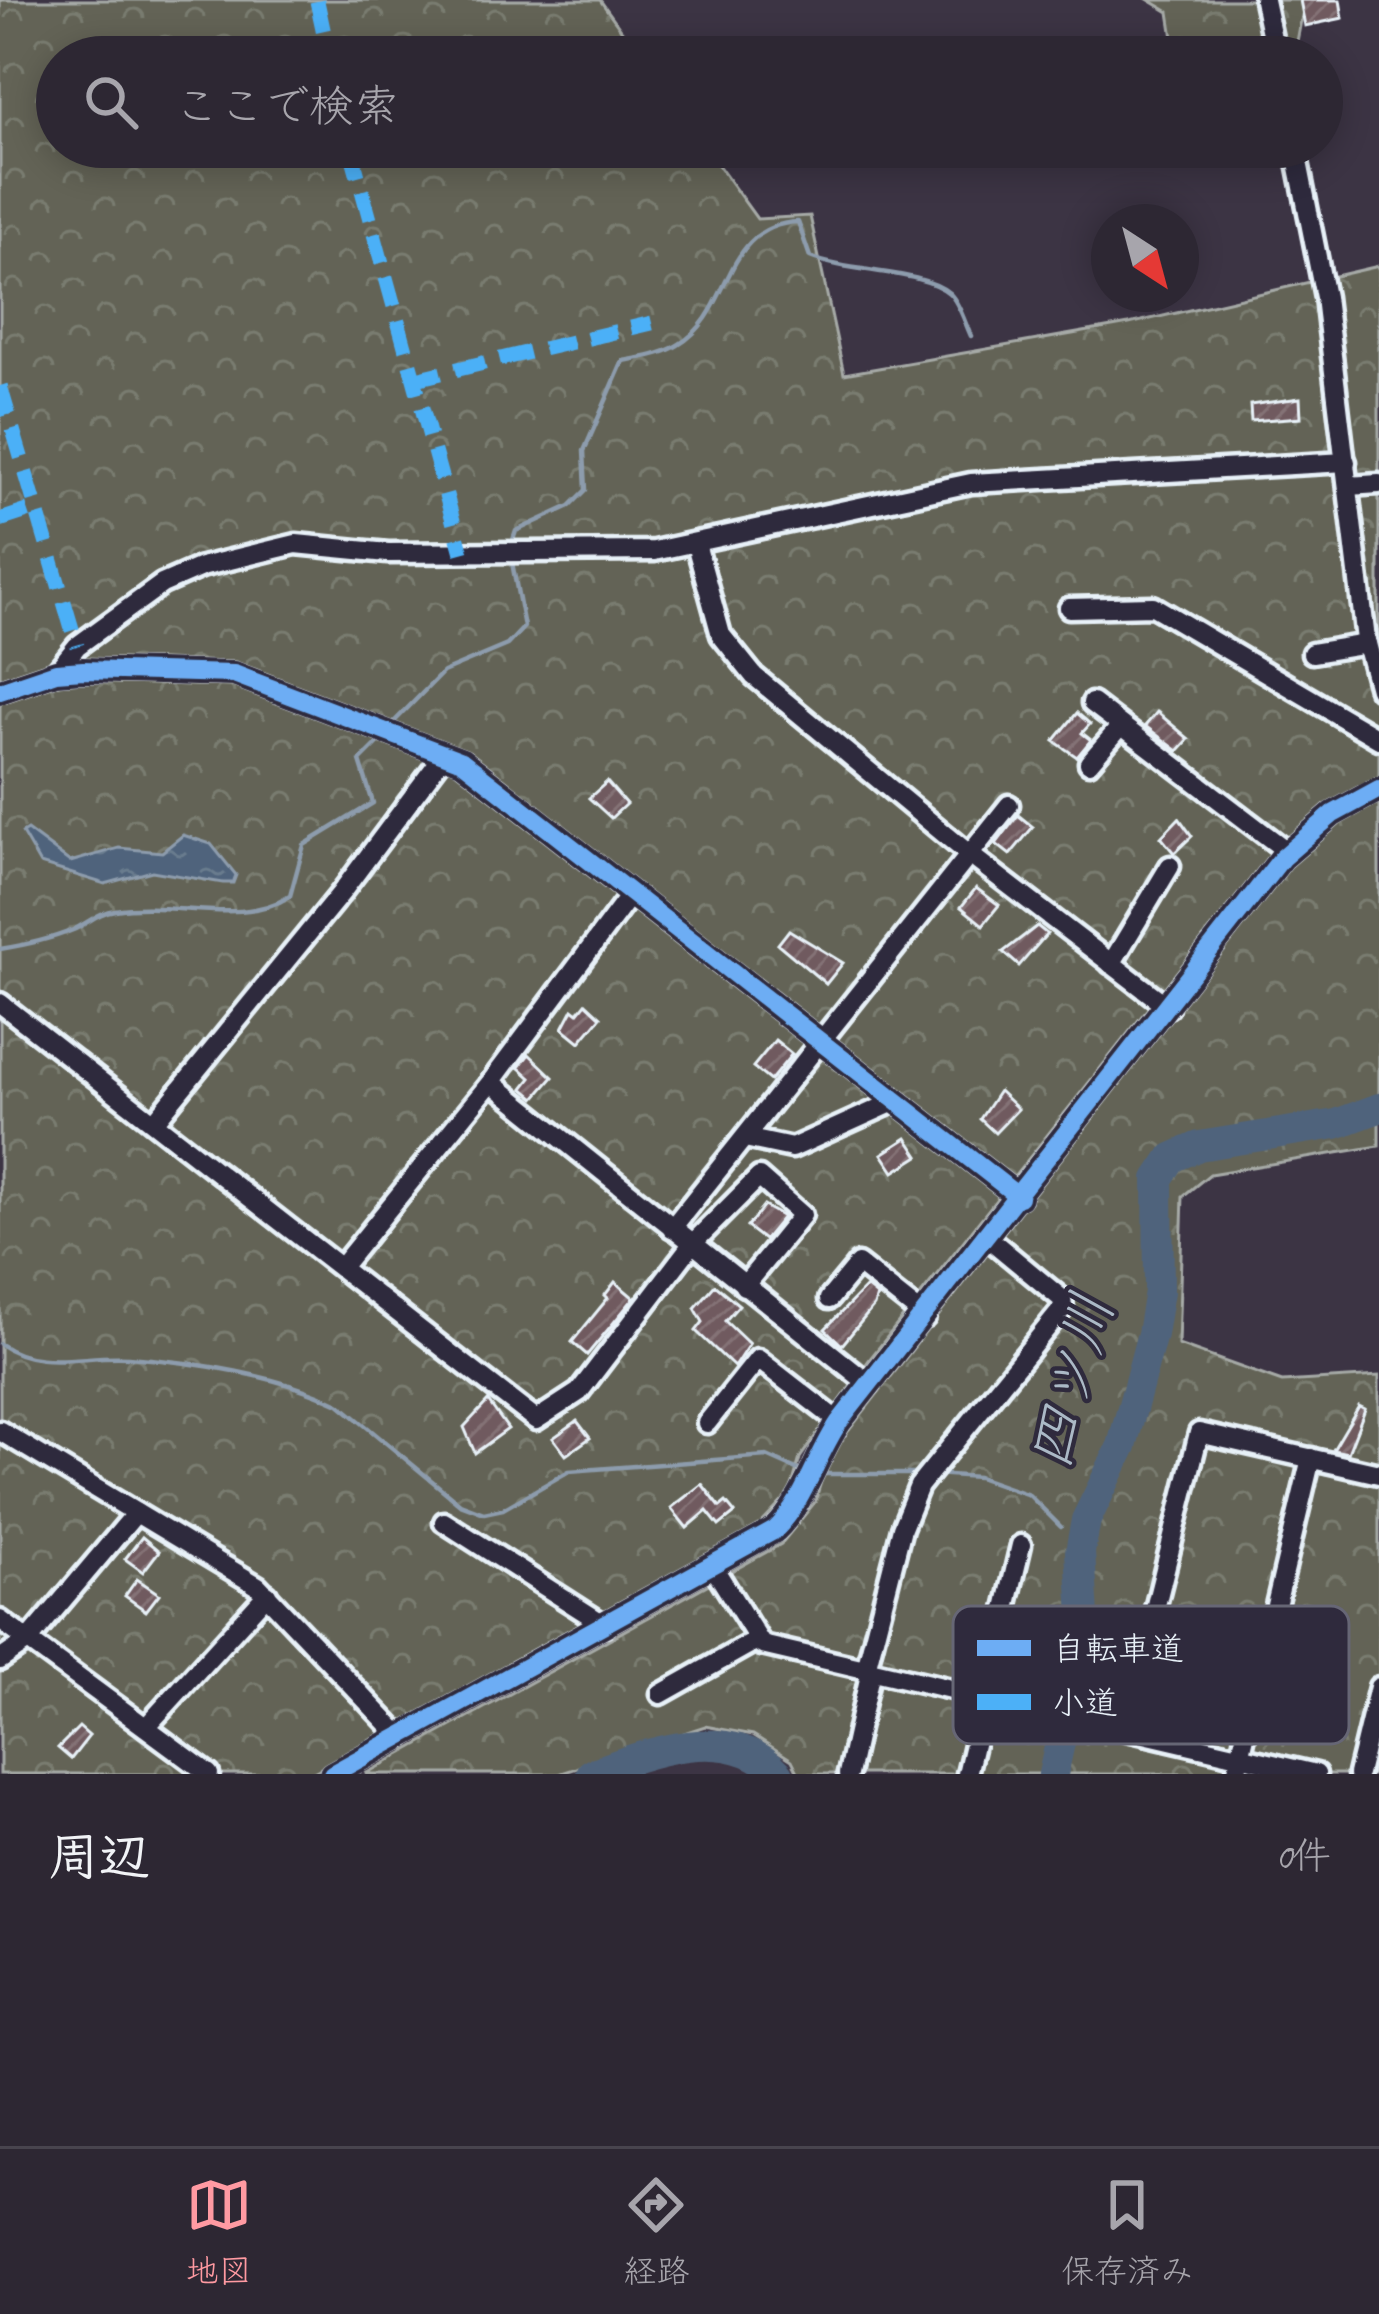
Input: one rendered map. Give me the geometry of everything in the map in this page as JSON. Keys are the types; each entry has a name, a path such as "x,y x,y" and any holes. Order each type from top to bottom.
{"street":[{"path":"1264,0 1272,36"},
{"path":"1298,168 1325,297 1379,689"},
{"path":"56,672 77,646 162,584 296,544 388,554 616,553 696,544 971,482 1346,462"},
{"path":"1348,486 1379,484"},
{"path":"696,544 721,635 734,656 813,728 970,855 1168,1007"},
{"path":"1069,608 1153,606 1379,739"},
{"path":"1312,653 1370,634"},
{"path":"0,691 56,672 234,674 479,770 1019,1197"},
{"path":"1092,703 1288,852"},
{"path":"1089,763 1121,726"},
{"path":"155,1121 341,893 445,755"},
{"path":"332,1774 605,1625 790,1515 838,1423 1288,852 1333,814 1379,789"},
{"path":"672,1228 1009,805"},
{"path":"1111,964 1169,866"},
{"path":"342,1266 490,1082 631,894"},
{"path":"0,1003 536,1420 578,1392 692,1244 759,1177 802,1215 744,1286"},
{"path":"490,1082 869,1384"},
{"path":"745,1138 792,1148 896,1101"},
{"path":"848,1774 902,1528 919,1486 1063,1308 1062,1299 987,1237"},
{"path":"829,1299 858,1264 925,1317"},
{"path":"707,1423 758,1359 838,1423"},
{"path":"0,1431 267,1594 401,1737"},
{"path":"1155,1606 1198,1433 1379,1474"},
{"path":"1276,1606 1312,1458"},
{"path":"0,1660 28,1641 136,1513"},
{"path":"444,1522 605,1625"},
{"path":"1006,1606 1021,1545"},
{"path":"712,1564 757,1640"},
{"path":"146,1727 267,1594"},
{"path":"0,1620 209,1774"},
{"path":"661,1694 757,1640 953,1689"},
{"path":"1358,1774 1379,1687"},
{"path":"967,1774 974,1744"},
{"path":"1172,1744 1238,1765 1316,1774"}],"green space":[{"path":"0,0 600,0 626,36 36,36 36,168 720,168 757,219 810,216 844,374 1199,312 1199,308 1379,266 1379,778 1329,803 1271,853 869,1360 800,1458 790,1493 758,1527 310,1774 0,1774"},
{"path":"1149,0 1305,0 1298,36 1173,36 1169,12"},
{"path":"1379,799 1379,1146 1210,1174 1183,1196 1178,1345 1282,1382 1379,1376 1379,1774 799,1774 792,1760 753,1735 705,1726 559,1774 365,1774 781,1544 815,1502 828,1457 1296,859 1341,817"}],"water":[{"path":"27,830 70,862 119,848 162,852 183,835 211,844 236,875 233,883 223,883 152,871 105,884 40,864 22,833"}],"building":[{"path":"1300,0 1340,0 1343,18 1305,26"},
{"path":"1300,398 1301,417 1251,421 1250,405"},
{"path":"1157,712 1189,739 1178,751 1145,726"},
{"path":"1077,713 1090,724 1082,733 1091,740 1077,757 1054,741"},
{"path":"607,782 626,804 611,818 589,798"},
{"path":"1018,815 1033,827 1010,855 996,844"},
{"path":"1179,818 1192,836 1174,853 1161,837"},
{"path":"976,888 999,905 983,925 961,907"},
{"path":"1037,926 1047,934 1019,966 1003,952"},
{"path":"789,930 843,963 826,984 778,944"},
{"path":"586,1003 601,1017 580,1042 563,1028 573,1009 578,1013"},
{"path":"775,1040 792,1054 770,1081 753,1067"},
{"path":"529,1054 553,1077 535,1098 523,1088 531,1078 519,1067"},
{"path":"999,1091 1018,1109 995,1133 980,1119"},
{"path":"907,1138 919,1156 894,1172 882,1154"},
{"path":"764,1206 783,1217 764,1240 747,1227"},
{"path":"615,1282 634,1298 587,1355 572,1342 608,1298 605,1295"},
{"path":"715,1285 739,1305 725,1321 749,1344 734,1367 696,1331 703,1322 695,1308"},
{"path":"866,1287 877,1296 874,1306 842,1345 825,1329"},
{"path":"488,1401 508,1429 475,1453 464,1427"},
{"path":"1359,1406 1365,1409 1348,1453 1333,1450"},
{"path":"577,1421 590,1438 566,1455 553,1438"},
{"path":"702,1484 720,1507 726,1502 735,1513 719,1526 707,1511 687,1528 671,1508"},
{"path":"142,1537 159,1551 143,1572 125,1559"},
{"path":"137,1579 159,1594 146,1611 125,1596"},
{"path":"79,1727 89,1736 71,1759 58,1748"}],"waterway":[{"path":"511,546 516,531 570,506 586,490 584,451 623,361 665,351 696,331 741,254 773,227 798,222 810,257 937,286 956,302 971,336"},
{"path":"391,725 443,672 507,645 524,627 511,557"},
{"path":"0,949 55,937 115,910 251,910 290,896 304,845 373,803 360,761 386,735"},
{"name":"四ツ川","path":"1083,1606 1080,1552 1086,1520 1122,1446 1152,1334 1159,1291 1158,1179 1172,1158 1199,1146 1336,1124 1379,1108"},
{"path":"0,1344 46,1359 128,1357 208,1366 315,1394 339,1404 460,1504 484,1513 503,1509 569,1471 767,1456 803,1472"},
{"path":"815,1474 923,1474"},
{"path":"934,1474 978,1477 1029,1495 1061,1527"},
{"name":"四ツ川","path":"1053,1774 1060,1744"},
{"name":"四ツ川","path":"591,1774 663,1750 713,1745 759,1758 779,1774"}],"marked path":[{"path":"317,1 324,36"},
{"path":"356,168 462,553"},
{"path":"412,380 652,323"},
{"path":"0,386 77,646"},
{"path":"0,520 36,508"}],"cycle path":[{"path":"0,691 56,672 83,670 234,674 462,761 1019,1197"},
{"path":"332,1774 775,1530 794,1506 839,1422 1282,858 1333,814 1379,789"}]}
